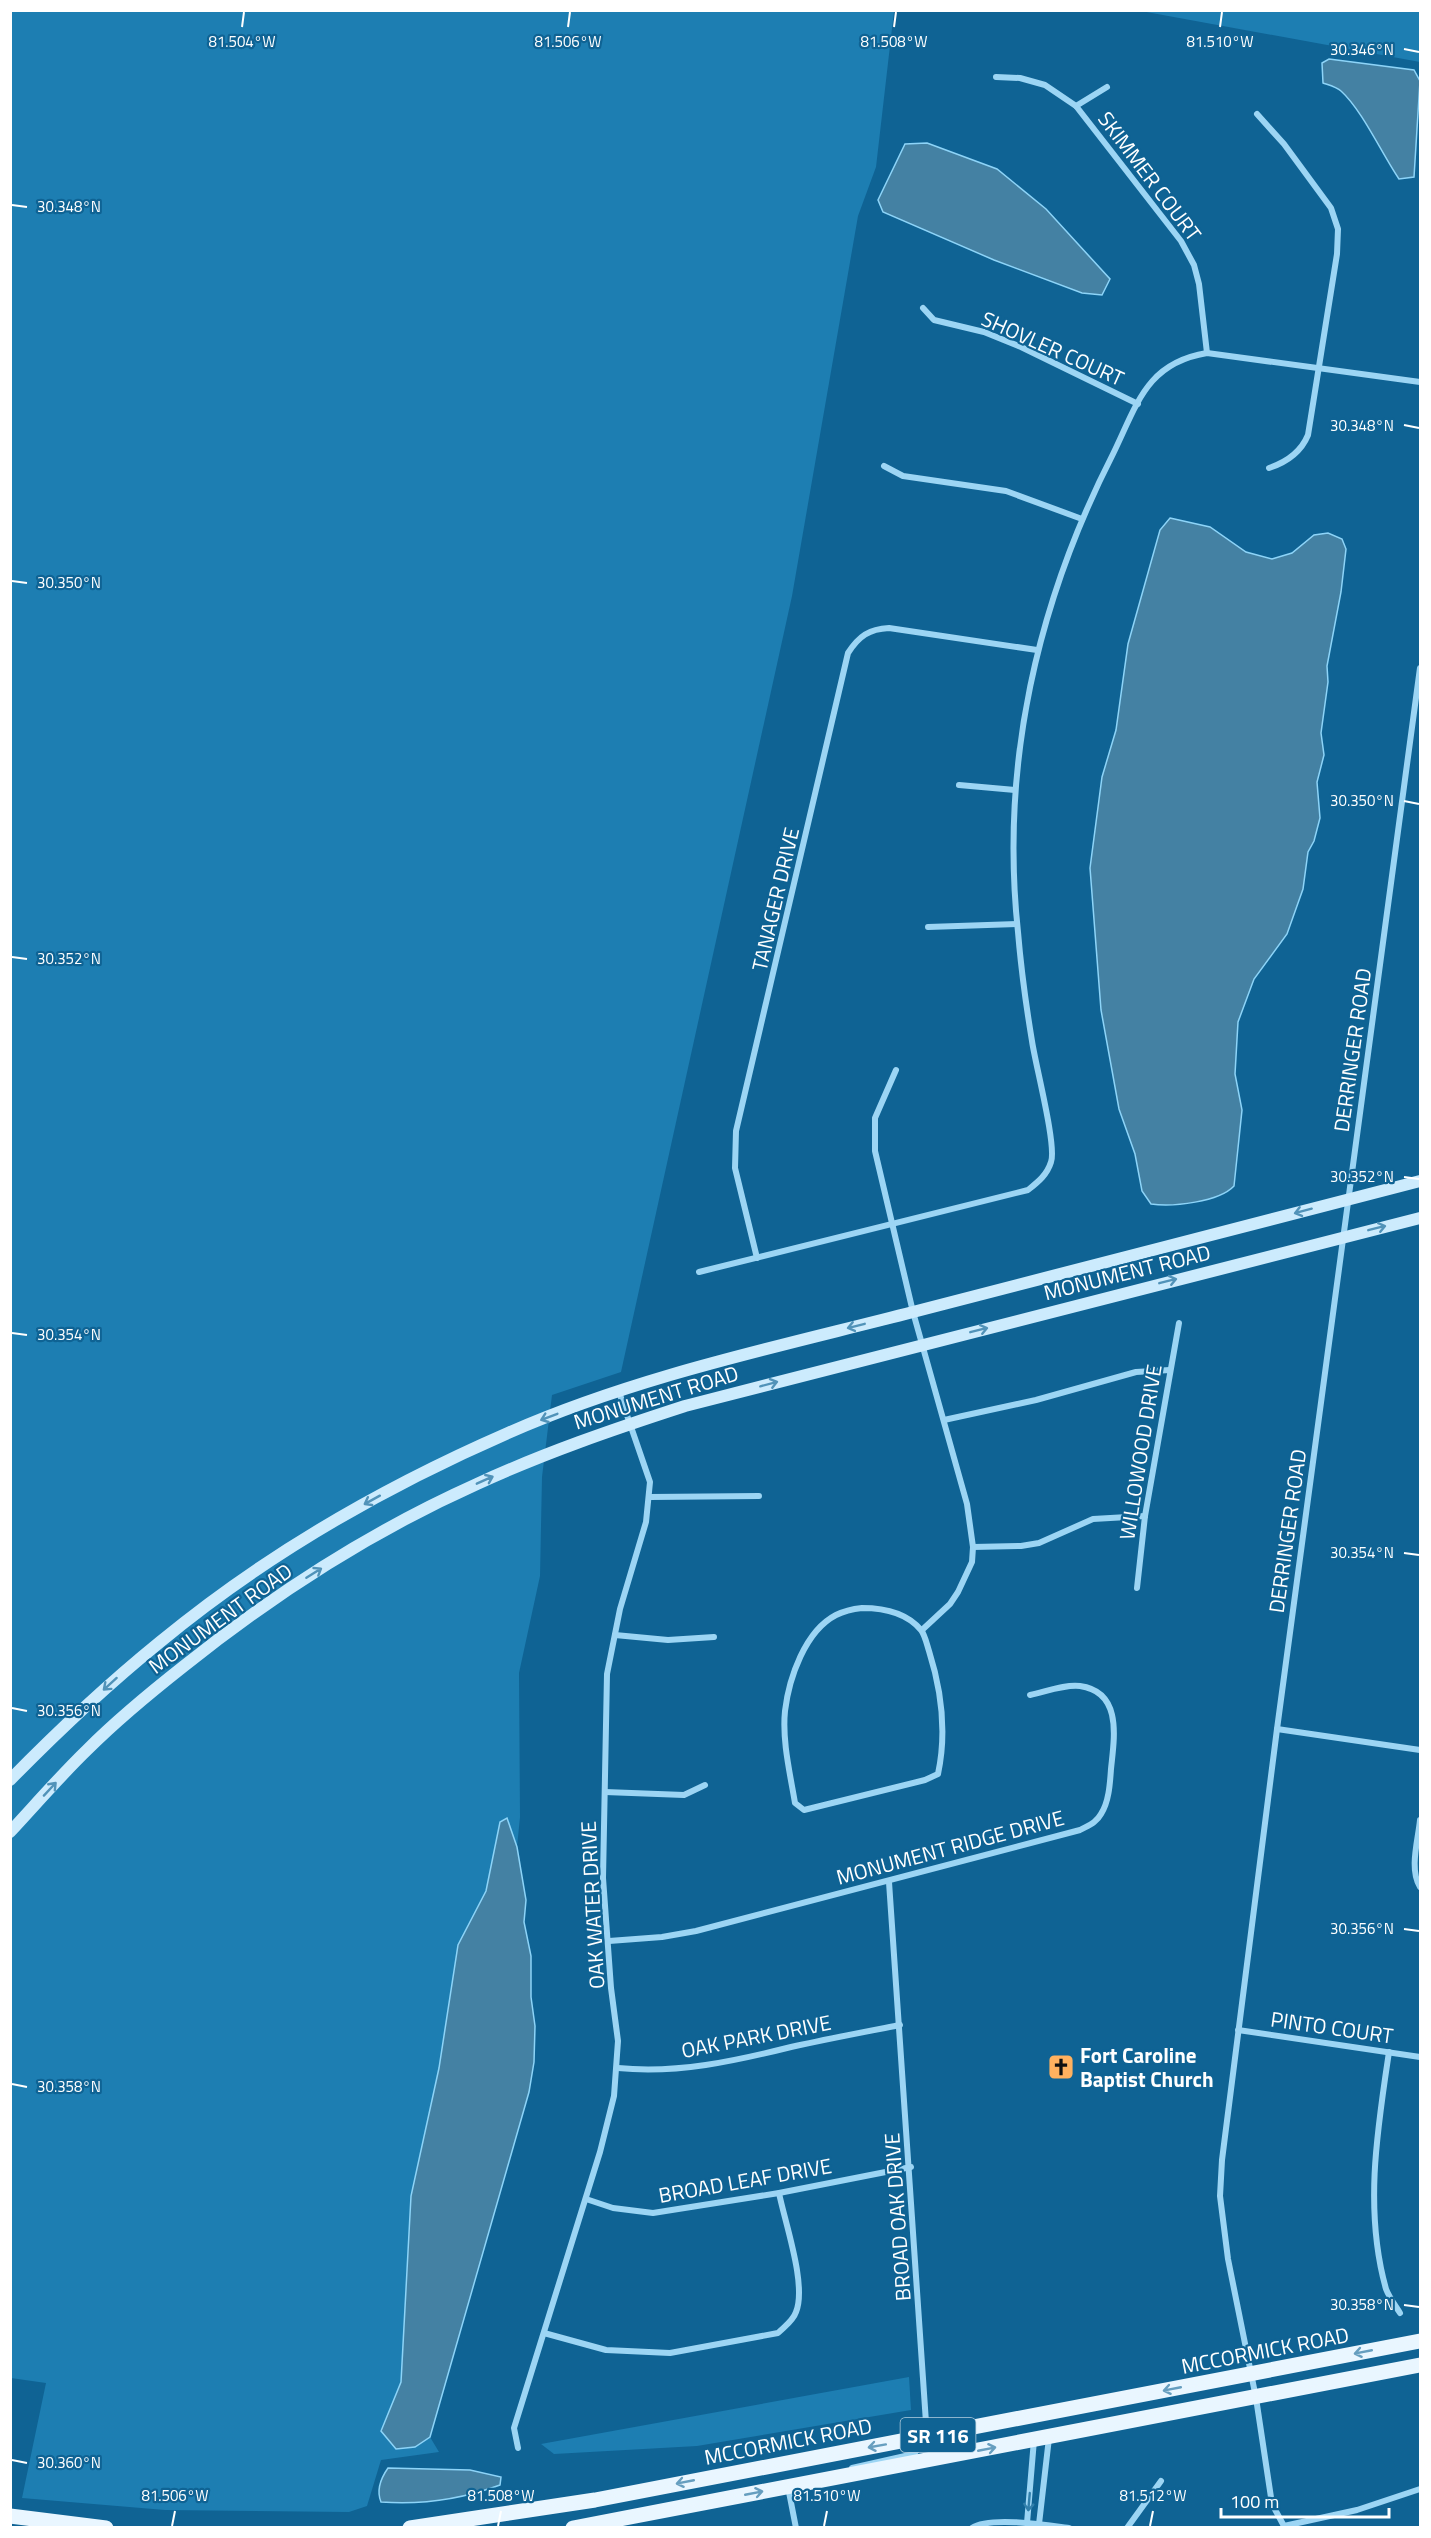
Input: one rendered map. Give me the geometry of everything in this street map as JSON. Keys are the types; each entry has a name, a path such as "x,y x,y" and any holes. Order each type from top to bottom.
{"main road":[{"name":"MONUMENT ROAD","path":"10,1780 65,1725 163,1639 249,1575 378,1496 471,1449 531,1424 683,1371 1420,1181"},
{"name":"MONUMENT ROAD","path":"10,1832 88,1748 147,1696 223,1635 288,1590 381,1532 516,1466 630,1423 685,1406 1420,1218"},
{"name":"MCCORMICK ROAD","path":"410,2528 595,2500 1420,2341"},
{"name":"MCCORMICK ROAD","path":"573,2528 1420,2366"},
{"path":"10,2516 57,2525 106,2528"}],"street":[{"name":"SKIMMER COURT","path":"996,77 1020,78 1045,85 1076,106 1181,241 1194,265 1199,284 1207,353"},
{"path":"1076,106 1107,87"},
{"path":"1257,114 1284,144 1325,199 1331,208 1338,229 1337,254 1321,368 1310,428 1304,445 1295,455 1269,468"},
{"name":"SHOVLER COURT","path":"923,308 934,320 984,332 1021,347 1138,404"},
{"path":"699,1272 1028,1190 1042,1179 1052,1161 1048,1126 1028,1018 1017,924 1013,859 1015,790 1037,650 1058,577 1082,519 1147,387 1171,363 1182,358 1207,353 1420,382"},
{"path":"884,466 903,476 1006,491 1082,519"},
{"name":"TANAGER DRIVE","path":"757,1258 735,1168 736,1131 848,653 861,636 878,629 889,628 1037,650"},
{"name":"DERRINGER ROAD","path":"1285,2527 1272,2504 1256,2398 1228,2259 1220,2196 1225,2126 1349,1199 1418,711 1420,668"},
{"path":"959,785 1015,790"},
{"path":"928,927 1017,924"},
{"path":"896,1071 875,1118 875,1151 894,1223 913,1312 967,1504 973,1547 972,1562 958,1592 950,1604 922,1630"},
{"name":"WILLOWOOD DRIVE","path":"1137,1588 1145,1516 1179,1323"},
{"path":"944,1420 1036,1400 1136,1372 1170,1370"},
{"name":"OAK WATER DRIVE","path":"518,2448 514,2428 609,2121 618,2068 618,2041 611,1988 603,1878 608,1674 615,1635 630,1572 646,1522 650,1497 650,1482 619,1392"},
{"path":"650,1497 759,1496"},
{"path":"973,1547 1021,1546 1056,1536 1093,1519 1145,1516"},
{"path":"862,1608 900,1614 922,1630 942,1700 943,1751 938,1774 925,1780 804,1810 795,1803 786,1746 785,1711 790,1683 803,1652 815,1633 835,1616 862,1608"},
{"path":"615,1635 668,1640 714,1637"},
{"name":"MONUMENT RIDGE DRIVE","path":"609,1941 662,1937 696,1931 890,1882 1080,1830 1096,1822 1103,1812 1109,1787 1115,1735 1114,1717 1109,1706 1100,1694 1080,1686 1030,1695"},
{"path":"1277,1730 1420,1750"},
{"path":"605,1792 684,1795 705,1785"},
{"path":"1420,1821 1415,1873 1420,1887"},
{"name":"BROAD OAK DRIVE","path":"890,1882 911,2167 927,2437"},
{"name":"OAK PARK DRIVE","path":"618,2068 646,2070 690,2067 762,2055 900,2025"},
{"name":"PINTO COURT","path":"1238,2030 1420,2057"},
{"path":"1389,2052 1376,2137 1375,2218 1387,2291 1400,2313"},
{"name":"BROAD LEAF DRIVE","path":"586,2199 613,2208 654,2213 779,2193 911,2167"},
{"path":"544,2333 582,2345 631,2353 670,2354 778,2333 796,2314 800,2297 798,2275 779,2193"},
{"path":"825,2480 857,2466 914,2454 927,2437"},
{"path":"1027,2523 1041,2439"},
{"path":"1039,2524 1041,2439"},
{"path":"1127,2528 1161,2481"},
{"path":"788,2487 796,2528"},
{"path":"1285,2527 1357,2510 1420,2489"},
{"path":"972,2528 982,2522 1027,2523 1069,2528"}],"shaded area":[{"path":"11,11 894,11 876,167 858,216 792,596 621,1372 552,1395 542,1477 540,1576 519,1673 520,1817 517,1847 507,1818 500,1822 486,1891 458,1945 439,2068 411,2196 401,2382 381,2431 415,2447 430,2437 439,2452 381,2460 367,2506 349,2512 165,2510 22,2498 46,2383 11,2378"},
{"path":"1141,11 1420,11 1420,62"},
{"path":"1329,59 1414,70 1420,81 1414,177 1399,179 1349,99 1337,88 1323,83 1322,63"},
{"path":"927,143 997,169 1046,209 1110,279 1102,295 1082,293 994,260 883,212 878,200 905,144"},
{"path":"1170,518 1210,527 1246,552 1272,559 1292,553 1314,535 1328,533 1342,539 1346,549 1341,592 1327,666 1328,682 1321,733 1324,755 1317,782 1320,818 1314,841 1308,852 1303,889 1287,934 1254,979 1238,1022 1235,1074 1242,1110 1234,1186 1207,1200 1160,1205 1151,1204 1142,1191 1135,1154 1119,1109 1101,1010 1090,868 1102,777 1116,730 1128,644 1160,530"},
{"path":"507,1818 517,1847 526,1900 524,1922 531,1956 531,1997 535,2026 534,2062 529,2092 430,2437 415,2447 396,2449 381,2431 401,2382 411,2196 439,2068 458,1945 486,1891 500,1822"},
{"path":"909,2377 911,2410 697,2446 554,2454 541,2444"},
{"path":"388,2468 470,2470 501,2477 500,2485 456,2497 411,2503 381,2502 380,2484"}],"place":[{"name":"Fort Caroline Baptist Church","path":"1061,2067"}]}
